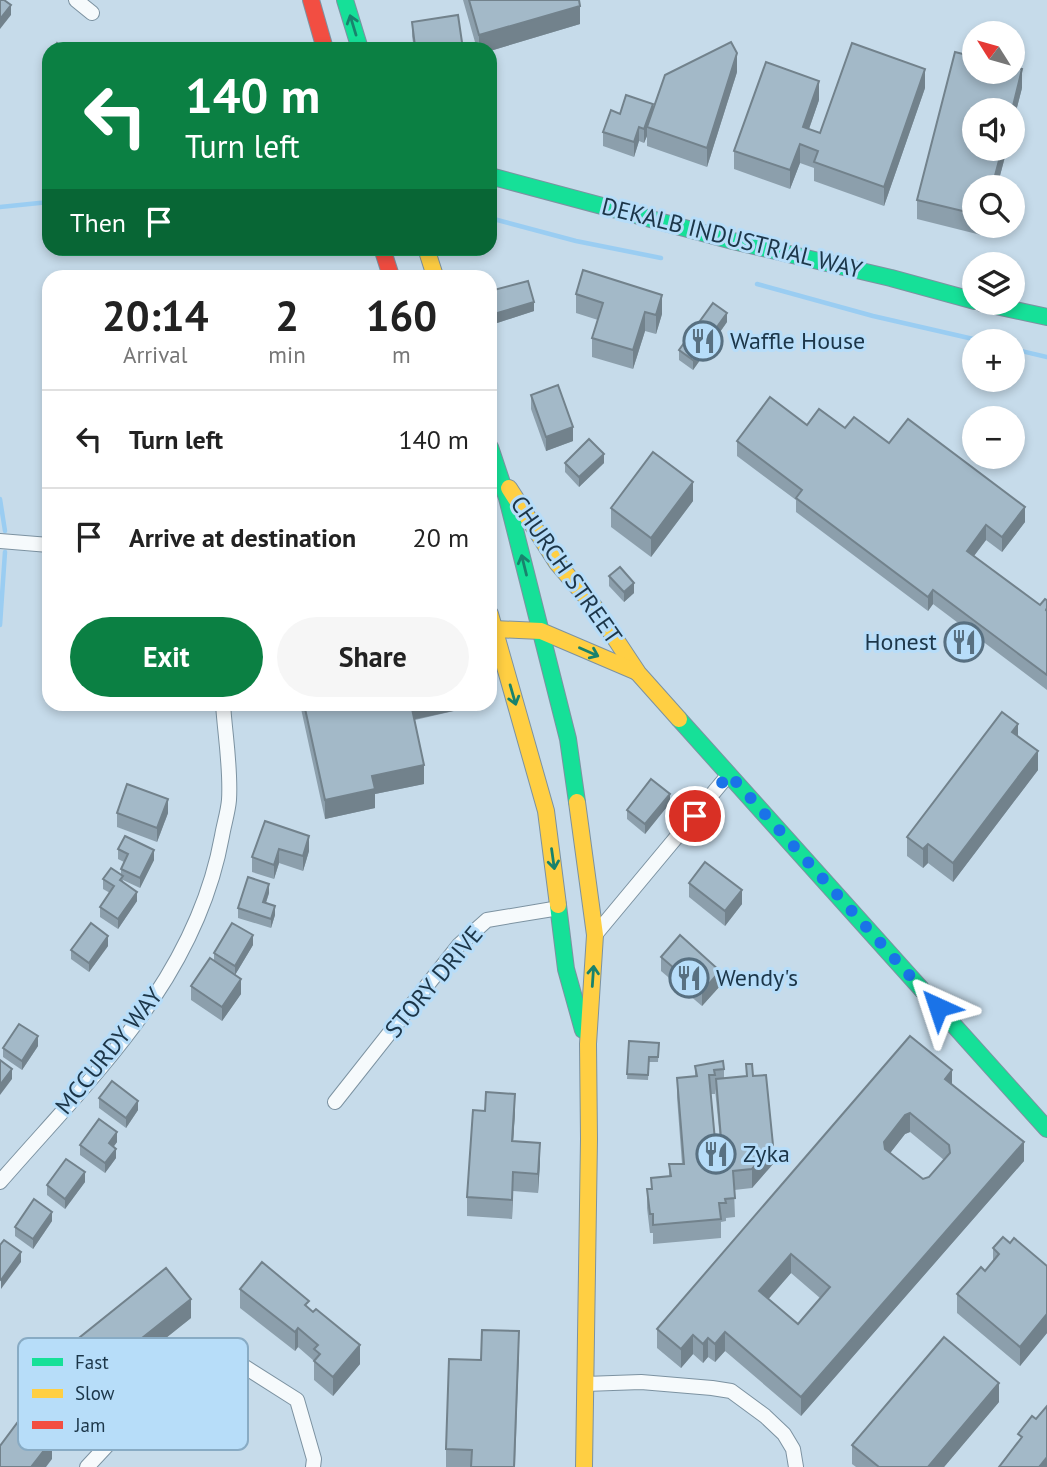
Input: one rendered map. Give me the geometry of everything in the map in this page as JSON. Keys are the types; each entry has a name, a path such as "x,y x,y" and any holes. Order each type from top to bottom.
{"main road":[{"path":"311,0 323,42"},
{"path":"345,0 358,42"},
{"name":"DEKALB INDUSTRIAL WAY","path":"497,178 733,241 962,297"},
{"path":"1025,312 1047,317"},
{"name":"CHURCH STREET","path":"497,468 546,547 593,605 638,673 1047,1129"},
{"path":"497,469 507,498 568,739 595,935 588,1044 584,1467"},
{"name":"CHURCH STREET","path":"497,623 541,631 638,673"},
{"path":"497,640 546,811 566,969 588,1044"}],"street":[{"path":"76,0 92,13"},
{"path":"0,541 42,544"},
{"name":"MCCURDY WAY","path":"0,1182 127,1037 170,973 194,930 216,871 229,799 223,711"},
{"path":"595,935 729,774"},
{"name":"STORY DRIVE","path":"335,1102 459,944 487,920 559,908"},
{"path":"248,1369 297,1400 314,1459 313,1467"},
{"path":"585,1384 641,1382 731,1391 765,1416 783,1434 793,1449 796,1467"},
{"path":"87,1467 103,1450"}],"building":[{"path":"0,0 11,5 0,19"},
{"path":"469,0 579,0 580,6 479,35"},
{"path":"458,15 462,42 414,42 412,22"},
{"path":"731,42 737,53 707,148 647,127 665,75"},
{"path":"852,43 925,69 884,187 814,162 818,151 800,144 790,170 734,151 766,62 819,81 803,127 820,133"},
{"path":"955,52 962,54 962,84 1018,84 1015,98 962,98 962,161 999,161 995,175 962,175 962,211 917,200"},
{"path":"626,95 653,104 644,129 639,127 634,142 603,132 611,110 620,114"},
{"path":"583,270 662,295 656,315 645,312 633,350 592,338 603,303 576,294"},
{"path":"528,281 534,302 497,313 497,289"},
{"path":"713,303 727,313 693,360 679,350"},
{"path":"558,385 573,427 546,437 531,395"},
{"path":"770,397 807,425 819,409 845,428 854,417 889,443 908,419 962,460 962,469 974,469 1025,507 1002,537 986,525 967,551 1040,605 1047,600 1047,675 933,590 928,597 796,498 802,490 737,441"},
{"path":"589,439 604,454 579,477 565,463"},
{"path":"653,452 693,482 651,538 611,508"},
{"path":"620,567 634,583 624,592 609,576"},
{"path":"306,711 412,711 424,765 372,776 375,789 325,800"},
{"path":"1002,712 1018,724 1012,732 1038,751 953,863 928,844 923,849 907,837"},
{"path":"651,779 670,794 645,824 627,810"},
{"path":"127,784 168,799 157,828 117,813"},
{"path":"265,821 309,836 303,856 279,849 274,865 252,857"},
{"path":"125,836 154,850 140,878 121,869 128,854 118,849"},
{"path":"705,862 742,890 725,911 689,883"},
{"path":"111,868 123,876 120,880 137,892 118,919 100,907 114,886 103,879"},
{"path":"248,877 269,884 263,902 275,906 271,919 238,908"},
{"path":"91,923 108,936 89,963 71,950"},
{"path":"232,923 253,935 235,966 214,953"},
{"path":"680,935 720,971 702,992 661,957"},
{"path":"210,958 241,979 222,1007 191,986"},
{"path":"19,1024 38,1036 22,1061 3,1048"},
{"path":"910,1036 952,1070 945,1079 1024,1142 801,1397 725,1332 715,1344 708,1338 703,1344 693,1335 681,1349 657,1329","holes":["910,1113 949,1145 950,1153 929,1177 923,1179 885,1149 884,1142 905,1115","791,1254 830,1287 798,1324 759,1291"]},
{"path":"629,1041 659,1043 658,1057 649,1057 648,1075 627,1074"},
{"path":"0,1060 12,1069 0,1085"},
{"path":"723,1061 724,1069 714,1070 715,1075 709,1075 716,1151 722,1150 716,1079 747,1076 746,1064 752,1064 753,1076 766,1075 773,1145 752,1169 733,1171 735,1198 719,1203 721,1219 653,1225 647,1189 652,1189 651,1178 671,1176 669,1164 684,1164 677,1078 697,1076 695,1066"},
{"path":"112,1081 138,1101 126,1118 99,1098"},
{"path":"486,1092 515,1094 512,1141 540,1143 538,1174 513,1172 512,1200 467,1197 473,1110 485,1111"},
{"path":"99,1119 117,1132 109,1143 116,1149 105,1163 80,1145"},
{"path":"66,1159 85,1172 65,1199 47,1185"},
{"path":"34,1199 52,1212 33,1239 15,1227"},
{"path":"1003,1237 1010,1243 1014,1238 1047,1266 1047,1314 1020,1347 957,1294 981,1267 985,1271 999,1254 993,1248"},
{"path":"4,1240 21,1252 1,1280 0,1245"},
{"path":"262,1262 309,1301 305,1305 313,1312 316,1309 360,1345 333,1377 314,1361 320,1354 314,1349 318,1345 298,1328 295,1332 240,1289"},
{"path":"166,1268 191,1299 142,1338 79,1338"},
{"path":"482,1330 519,1331 514,1467 471,1467 472,1450 446,1449 449,1359 481,1360"},
{"path":"944,1337 999,1383 928,1467 879,1467 852,1445"},
{"path":"1047,1406 1047,1457 1039,1467 999,1467 1022,1437 1018,1434 1032,1416 1036,1419"},
{"path":"18,1422 18,1450 44,1450 31,1467 0,1467 0,1446"}],"waterway":[{"path":"0,207 42,203"},
{"path":"497,220 576,241 661,258"},
{"path":"757,284 873,316 962,336"},
{"path":"1025,352 1047,357"},
{"path":"0,499 5,531"},
{"path":"0,625 5,552"}],"traffic: fast":[{"path":"345,0 358,42"},
{"path":"497,178 733,241 962,297"},
{"path":"1025,312 1047,317"},
{"path":"497,468 568,739 577,802"},
{"path":"679,719 1047,1129"},
{"path":"558,905 566,969 583,1030"}],"traffic: slow":[{"path":"429,256 433,270"},
{"path":"509,488 557,563 593,605 638,673 679,719"},
{"path":"497,629 541,631 637,672"},
{"path":"497,639 546,811 558,905"},
{"path":"577,802 595,935 588,1044 584,1467"}],"traffic: jam":[{"path":"311,0 323,42"},
{"path":"385,256 389,270"}],"place":[{"name":"Waffle House","path":"703,341"},
{"name":"Honest","path":"964,642"},
{"name":"Wendy's","path":"689,978"},
{"name":"Zyka","path":"716,1154"}],"route":[{"path":"695,816 729,774 938,1007"}]}
